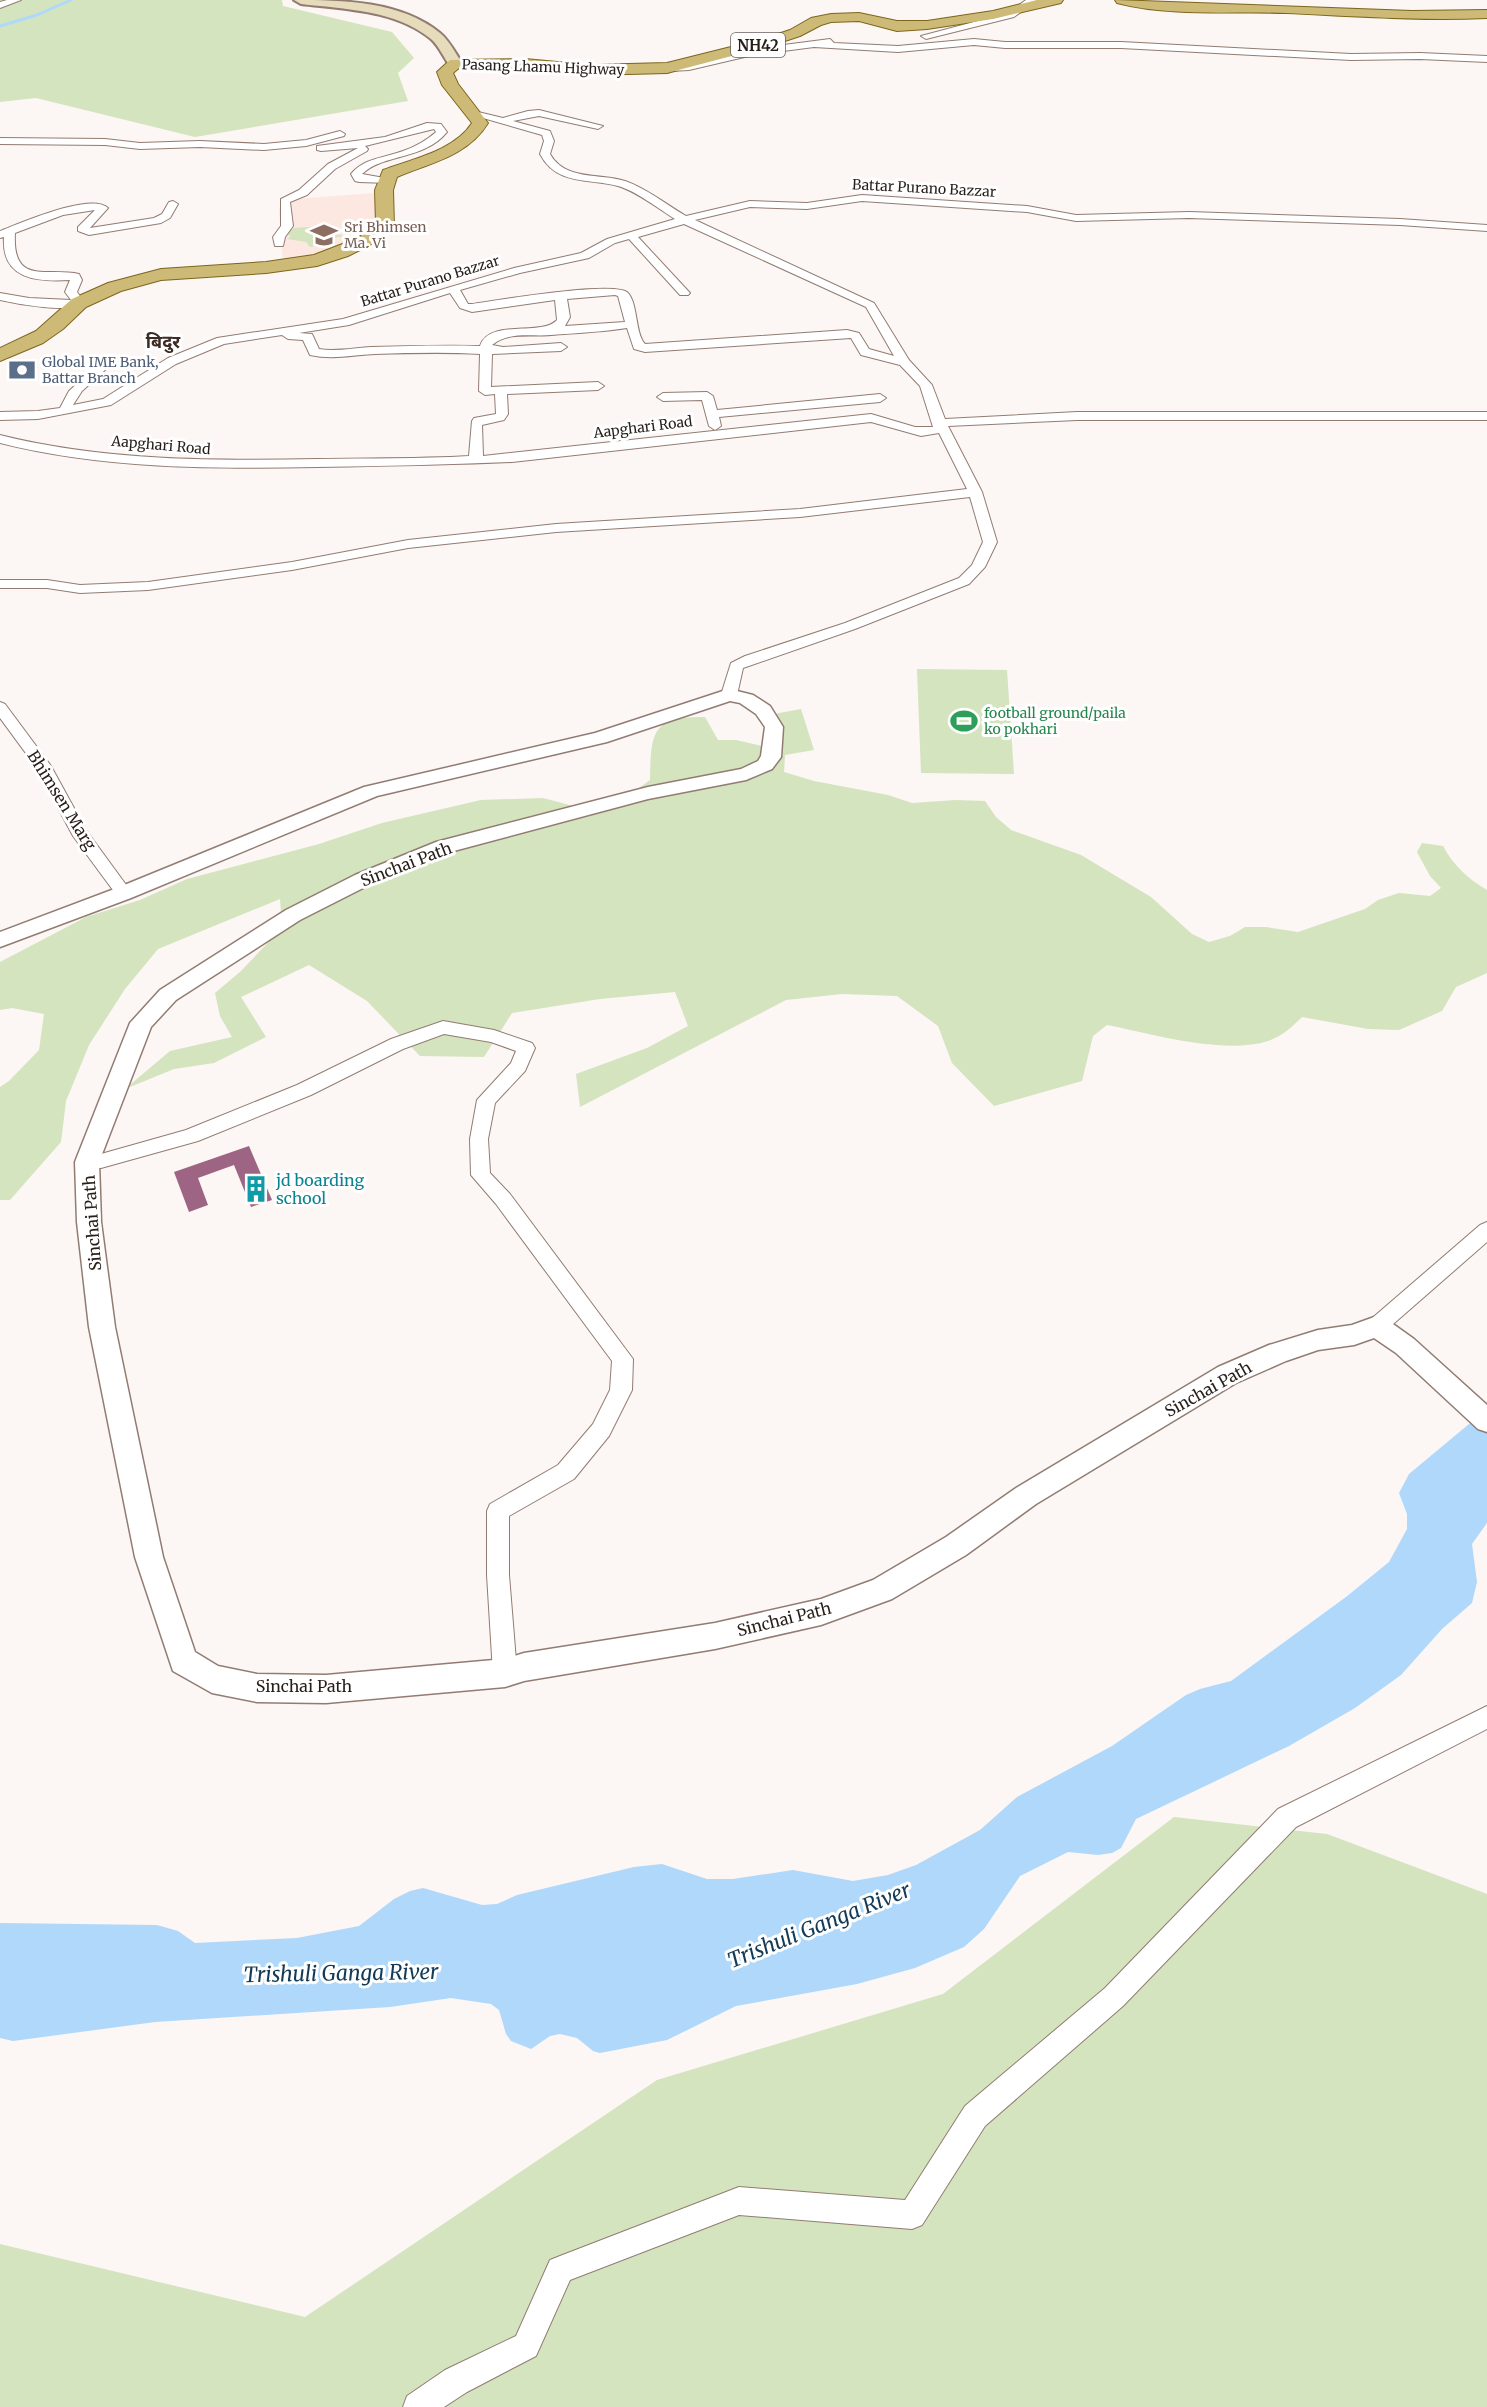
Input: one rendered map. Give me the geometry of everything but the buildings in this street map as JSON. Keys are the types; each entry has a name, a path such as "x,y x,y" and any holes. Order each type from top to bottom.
{"main road":[{"path":"301,0 358,6 413,22 437,37 455,63"},
{"name":"Pasang Lhamu Highway","path":"474,114 450,85 445,72 455,63 525,64 590,70 667,68 768,42 795,33 816,21 831,18 852,17 897,26 927,26 993,15 1030,3 1056,0"},
{"path":"1122,0 1157,7 1284,9 1409,16 1487,14"},
{"path":"0,355 25,347 56,325 79,303 110,288 156,275 223,269 284,267 314,261 356,247 385,226 386,182 389,174 472,137 480,123 474,114"}],"street":[{"path":"0,5 16,0"},
{"path":"667,68 689,67 753,52 817,45 852,36 894,40 911,39 1011,15 1030,3"},
{"path":"817,45 898,49 974,42 1005,45 1121,45 1351,57 1436,56 1487,59"},
{"path":"502,122 527,112 550,114 598,126"},
{"path":"0,940 124,893 371,791 600,738 729,695 736,666 750,659 850,626 964,581 978,567 990,542 975,492 940,423 926,385 904,362 870,305 685,220 623,184 569,175 551,165 544,154 549,141 546,133 474,114"},
{"path":"0,141 105,142 140,146 200,144 306,149 368,143 407,134 426,124 437,126 442,132 437,138 405,155 369,163 356,174 359,180 386,182"},
{"path":"264,147 306,144 340,134"},
{"path":"279,244 279,237 287,225 285,201 304,192 309,184 319,179 333,165 364,149 368,143"},
{"name":"Battar Purano Bazzar","path":"0,416 66,411 107,402 172,361 221,341 345,322 518,270 585,256 611,241 750,204 807,206 862,198 1027,208 1076,218 1189,215 1400,222 1487,228"},
{"path":"79,303 71,292 76,280 75,276 38,278 23,276 12,271 4,260 2,249 5,233 61,212 99,206 103,208 82,229 89,232 157,221 166,216 173,204"},
{"path":"631,235 659,267 673,278 684,293"},
{"path":"453,288 467,308 616,291 623,294 638,346 645,348 847,334 855,336 865,351 904,362"},
{"path":"550,332 561,325 566,317 560,296"},
{"path":"0,297 31,303 79,303"},
{"path":"597,387 485,391 484,352 486,344 502,334 632,324"},
{"path":"281,333 308,337 314,352 322,354 436,348 484,352 561,346"},
{"path":"66,411 66,405 78,387 99,370"},
{"path":"476,460 476,425 478,421 500,417 502,414 501,390"},
{"path":"663,397 707,396 717,433"},
{"path":"712,414 880,398"},
{"path":"940,423 1002,417 1111,414 1330,417 1487,416"},
{"name":"Aapghari Road","path":"0,439 28,446 128,459 212,465 512,458 870,417 887,419 911,431 927,433 939,429 940,423"},
{"path":"0,584 47,584 80,589 148,586 292,566 408,544 556,528 800,513 975,492"},
{"name":"Sinchai Path","path":"729,695 746,699 763,710 774,727 771,757 765,765 746,774 648,793 443,847 362,880 293,915 168,995 141,1023 87,1162 89,1222 102,1327 149,1557 183,1661 212,1679 257,1688 326,1689 505,1673 524,1667 715,1636 821,1612 882,1590 956,1546 1026,1496 1227,1375 1318,1340 1354,1335 1377,1326"},
{"name":"Bhimsen Marg","path":"0,707 43,766 79,832 124,893"},
{"path":"87,1162 101,1161 191,1136 304,1090 397,1044 443,1027 494,1036 526,1048 519,1066 486,1100 479,1139 482,1175 503,1199 622,1359 621,1390 601,1430 566,1472 498,1511 498,1575 505,1673"},
{"path":"1487,1230 1377,1326 1405,1346 1487,1421"},
{"path":"418,2407 456,2381 526,2346 560,2270 739,2201 912,2215 975,2116 1114,1997 1287,1818 1487,1717"}],"shaded area":[{"name":"Sri Bhimsen Ma. Vi","path":"375,193 381,225 353,244 283,262 279,210 282,200"}],"green space":[{"path":"0,0 282,0 283,6 392,32 414,58 398,73 408,101 195,137 36,98 0,102"},
{"path":"329,225 332,234 349,236 321,239 319,241 323,244 310,247 306,242 287,239 291,236 286,234 290,229"},
{"name":"football ground/paila ko pokhari","path":"917,669 1007,670 1014,774 921,773"},
{"path":"801,709 814,750 785,755 784,772 814,781 888,795 912,803 985,801 996,817 1011,830 1081,855 1151,897 1192,934 1209,942 1230,936 1245,927 1266,927 1298,932 1365,909 1378,900 1399,893 1430,896 1441,888 1430,876 1417,852 1422,843 1443,846 1462,871 1487,890 1487,973 1456,987 1442,1011 1399,1030 1368,1029 1302,1017 1273,1039 1250,1045 1231,1046 1188,1042 1107,1025 1093,1036 1082,1081 994,1106 952,1063 938,1026 897,996 842,994 786,1000 580,1107 576,1074 647,1048 688,1026 675,992 600,999 512,1013 484,1057 420,1056 367,1001 309,965 241,997 266,1037 214,1063 174,1069 125,1089 170,1051 232,1037 220,1016 215,993 241,971 282,928 280,899 158,949 125,989 89,1045 66,1101 61,1142 10,1200 0,1200 0,1087 9,1081 39,1050 44,1014 12,1008 0,1010 0,962 86,917 140,900 187,879 319,844 382,823 481,800 543,798 581,808 625,798 650,780 651,750 658,730 664,724 687,717 705,717 718,740 736,740 762,746 774,714"},
{"path":"1174,1817 1327,1834 1487,1894 1487,2407 0,2407 0,2244 305,2317 657,2080 943,1994"}],"water":[{"name":"Trishuli Ganga River","path":"1487,1409 1487,1523 1472,1544 1477,1582 1472,1603 1442,1629 1401,1675 1355,1708 1289,1746 1136,1819 1121,1848 1112,1853 1098,1855 1068,1852 1020,1876 984,1929 964,1947 915,1968 857,1984 736,2006 667,2040 600,2053 593,2051 577,2038 560,2034 550,2036 531,2049 511,2041 506,2034 499,2010 491,2004 451,1998 390,2007 155,2022 13,2041 0,2038 0,1923 157,1925 178,1931 195,1943 297,1938 359,1926 394,1899 410,1891 423,1888 482,1905 497,1904 517,1895 634,1867 662,1864 707,1879 733,1879 793,1870 853,1881 888,1875 916,1865 980,1830 1017,1797 1112,1746 1186,1695 1231,1681 1346,1597 1389,1562 1407,1529 1407,1514 1399,1493 1409,1474"}],"waterway":[{"path":"0,26 37,15 71,0"}],"place":[{"name":"Sri Bhimsen Ma. Vi","path":"324,235"},
{"name":"Global IME Bank, Battar Branch","path":"22,370"},
{"name":"football ground/paila ko pokhari","path":"964,721"},
{"name":"jd boarding school","path":"256,1189"}],"district":[{"name":"बिदुर","path":"163,341"}]}
